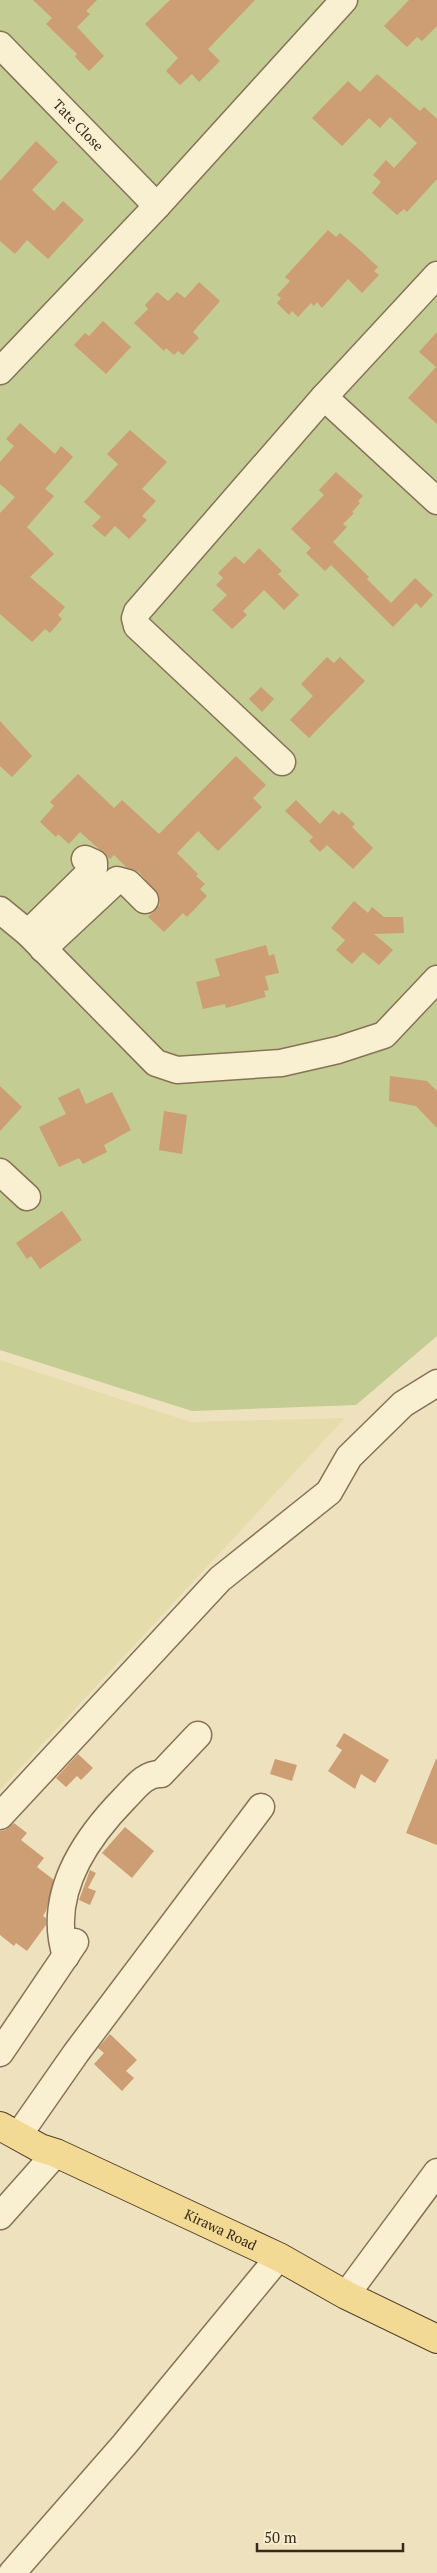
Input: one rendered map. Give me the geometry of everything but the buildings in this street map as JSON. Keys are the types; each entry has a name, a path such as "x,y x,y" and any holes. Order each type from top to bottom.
{"main road":[{"name":"Kirawa Road","path":"9,2131 40,2148 56,2153 279,2257 346,2295 437,2339"}],"street":[{"path":"0,372 157,206 344,0"},
{"name":"Tate Close","path":"0,45 157,206"},
{"path":"282,762 137,626 134,618 137,612 324,397 437,275"},
{"path":"324,397 437,501"},
{"path":"35,941 94,868 94,863 85,859"},
{"path":"35,941 117,880 128,883 145,900"},
{"path":"0,910 35,941 156,1063 177,1070 280,1063 338,1050 384,1035 437,979"},
{"path":"0,1172 27,1197"},
{"path":"0,1816 220,1579 329,1492 349,1457 403,1404 437,1384"},
{"path":"0,2053 72,1947 61,1940 60,1911 68,1880 78,1857 115,1808 141,1782 152,1774 161,1774 198,1735"},
{"path":"9,2131 82,2045 261,1807"},
{"path":"0,2216 56,2153"},
{"path":"346,2295 437,2172"},
{"path":"12,2573 124,2445 279,2257"}],"shaded area":[{"path":"0,1360 191,1422 345,1418 0,1790"}],"green space":[{"path":"0,0 437,0 437,1336 356,1405 192,1411 0,1350"}]}
